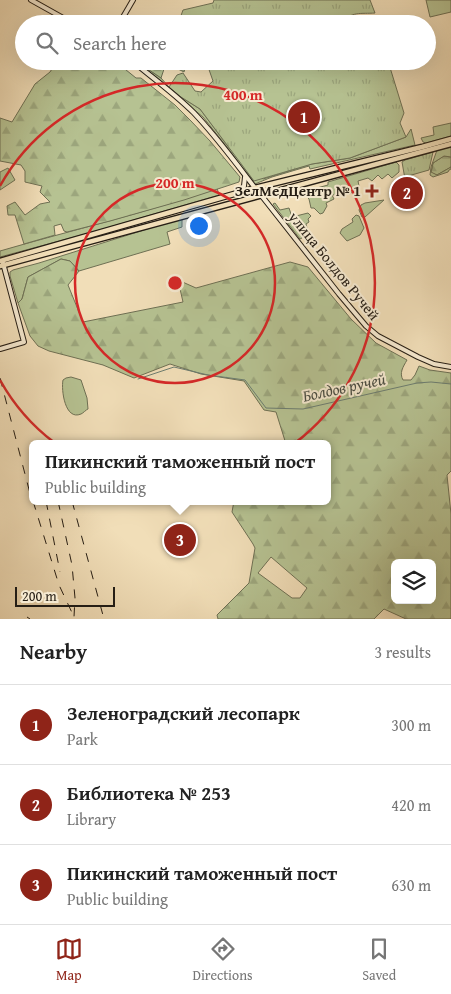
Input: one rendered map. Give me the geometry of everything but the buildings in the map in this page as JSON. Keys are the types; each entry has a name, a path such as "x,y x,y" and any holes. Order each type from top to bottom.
{"main road":[{"path":"1,263 255,188 451,140"},
{"path":"1,263 451,144"},
{"path":"255,188 260,195"}],"street":[{"path":"30,0 58,15"},
{"path":"124,15 133,0"},
{"path":"143,70 195,115 255,188"},
{"path":"238,193 245,183 245,175"},
{"name":"улица Болдов Ручей","path":"260,195 366,326 378,336 423,360 451,367"},
{"path":"0,349 24,342 1,263"}],"green space":[{"path":"214,0 370,0 375,13 353,15 181,15 183,10 213,3"},
{"path":"426,0 451,0 451,12 430,15"},
{"path":"51,70 126,70 136,78 141,78 175,105 210,141 240,177 239,182 184,200 67,232 64,231 61,224 54,226 55,235 24,244 15,215 8,215 7,206 15,202 25,215 40,204 50,202 40,192 42,186 25,182 25,171 21,165 0,161 0,118 12,122 35,84"},
{"path":"145,70 149,70 161,78 181,97 200,109 230,149 263,179 312,164 350,158 406,137 411,129 415,145 310,169 309,166 255,184 203,117"},
{"path":"149,70 164,70 161,78"},
{"path":"209,70 391,70 404,113 400,123 406,137 350,158 312,164 254,181 200,109 169,87 177,75 183,73 195,91 201,92 213,81"},
{"path":"451,123 451,136 426,143 423,142 421,138 434,135 433,127"},
{"path":"451,147 451,157 444,156 433,163 431,172 437,175 451,167 451,169 448,172 433,177 430,175 431,167 437,150"},
{"path":"433,152 429,170 408,176 410,183 405,179 402,162"},
{"path":"444,156 451,157 451,167 437,175 431,173 433,163"},
{"path":"396,162 399,165 399,172 392,178 388,174 382,179 378,175 372,181 368,178 358,181 359,186 350,194 332,195 334,199 326,203 327,206 323,213 320,214 314,208 311,208 309,199 302,192 328,185 328,182"},
{"path":"8,168 15,180 0,190 0,172"},
{"path":"217,188 219,195 0,257 0,251"},
{"path":"384,200 365,217 362,217 359,210 361,205"},
{"path":"275,203 280,210 289,208 292,217 308,213 311,216 308,219 309,222 306,224 307,228 302,238 300,239 273,204"},
{"path":"356,215 359,216 364,228 360,235 347,241 340,233 342,229 353,222 352,219"},
{"path":"182,218 182,227 167,232 170,244 79,271 70,261 61,259 28,277 22,299 18,303 10,276 10,272 13,270"},
{"path":"61,259 70,261 79,271 68,285 83,322 183,302 178,280 196,288 290,262 308,267 351,319 376,343 407,360 401,372 403,380 411,380 419,366 430,370 451,373 451,471 447,475 451,514 451,619 406,619 384,609 374,619 218,619 217,615 249,583 255,548 232,512 233,505 331,505 331,440 285,440 276,412 264,410 244,381 201,374 170,364 134,378 103,365 49,351 38,346 30,336 18,303 22,299 28,277","holes":["271,557 307,588 300,598 292,598 258,573"]},
{"path":"71,377 81,380 87,398 88,409 76,415 68,409 63,391 63,380"}],"waterway":[{"name":"Болдов ручей","path":"138,379 174,367 208,375 245,380 266,408 303,409 417,383 451,384"}],"railway":[{"path":"0,378 29,489"},
{"path":"34,505 59,585 75,619"},
{"path":"47,505 60,572"},
{"path":"59,505 72,565 75,598 74,617"},
{"path":"73,505 104,619"}],"place":[{"name":"Зеленоградский лесопарк","path":"304,117"},
{"name":"ЗелМедЦентр № 1","path":"372,191"},
{"name":"Библиотека № 253","path":"407,193"},
{"name":"Пикинский таможенный пост","path":"180,540"}]}
